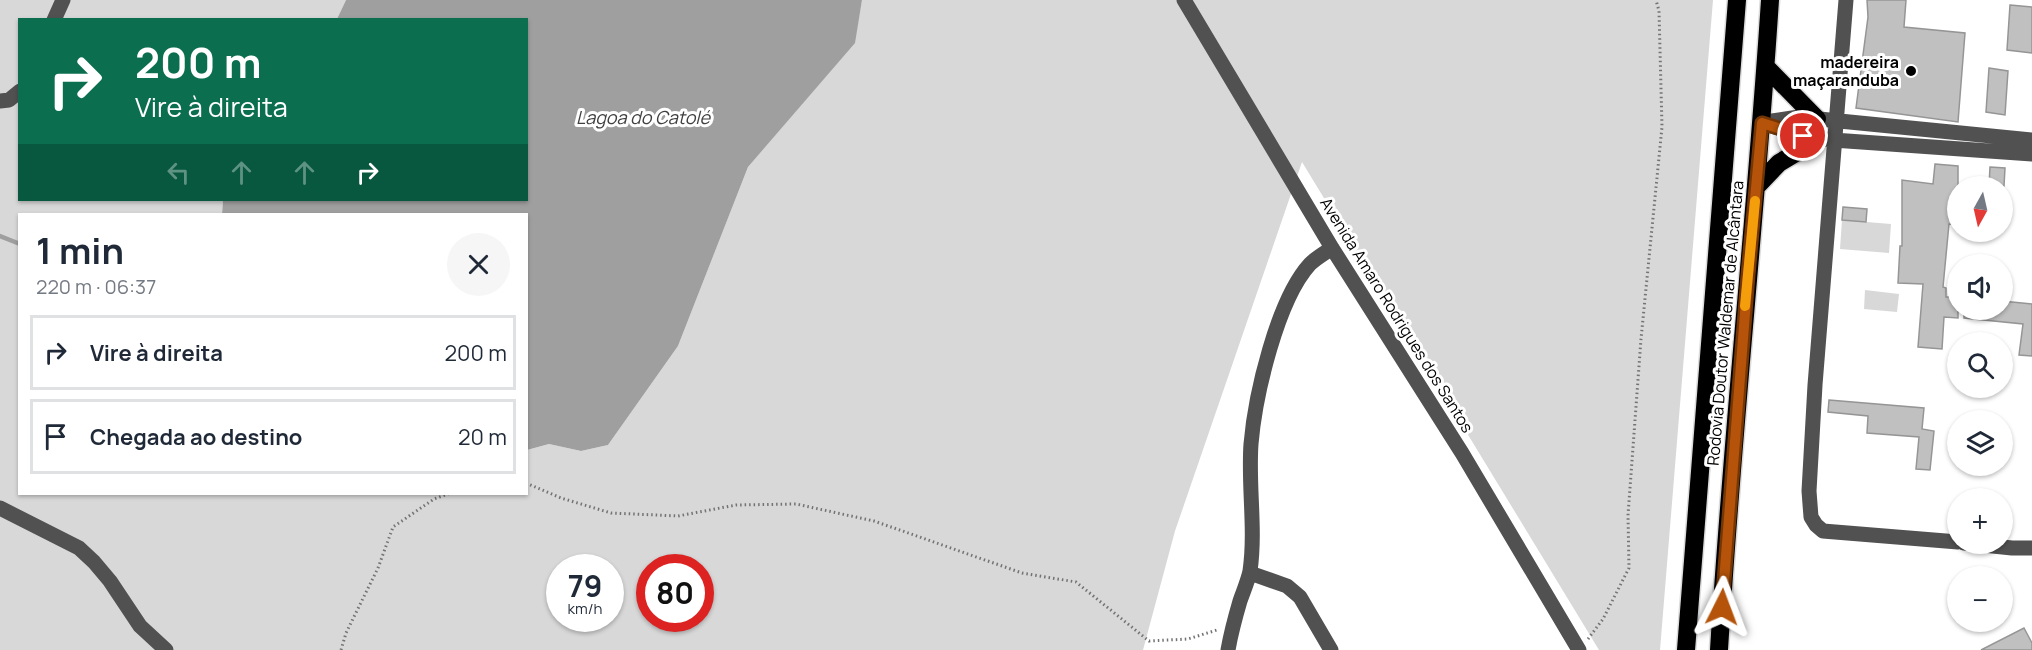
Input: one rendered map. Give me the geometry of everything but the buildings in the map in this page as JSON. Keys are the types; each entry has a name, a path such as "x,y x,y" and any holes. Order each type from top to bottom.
{"highway":[{"name":"Rodovia Doutor Waldemar de Alcântara","path":"1686,650 1737,0"},
{"name":"Rodovia Doutor Waldemar de Alcântara","path":"1719,650 1725,542 1762,123 1770,0"},
{"path":"1766,67 1826,119"},
{"path":"1756,186 1779,163 1826,139"}],"street":[{"path":"55,18 63,0"},
{"name":"Avenida Amaro Rodrigues dos Santos","path":"1184,0 1332,248 1583,646"},
{"path":"1846,0 1826,119 1809,491 1811,517 1823,531 1947,541"},
{"path":"0,101 9,100 18,93"},
{"path":"1762,123 1799,117 2032,140"},
{"path":"1762,123 1803,136 1826,139 2032,154"},
{"path":"1228,650 1232,624 1250,573 1251,445 1271,348 1284,309 1301,276 1310,264 1332,248"},
{"path":"0,508 79,548 110,581 140,626 166,650"},
{"path":"2013,548 2032,548"},
{"path":"1250,573 1287,586 1300,597 1331,650"}],"path":[{"path":"1583,646 1603,620 1629,568 1628,515 1662,127 1659,11 1656,0"},
{"path":"528,484 561,498 611,513 678,516 736,505 796,504 874,521 1022,573 1076,582 1149,640 1188,639 1232,624"},
{"path":"341,650 346,633 378,568 393,527 434,499 445,495"}],"shaded area":[{"path":"0,0 346,0 337,18 18,18 18,201 223,201 222,213 18,213 18,495 528,495 528,450 549,444 581,451 608,445 678,346 748,167 854,43 862,0 1713,0 1660,650 1599,650 1302,162 1175,531 1143,650 0,650"},
{"path":"1842,220 1891,224 1889,253 1840,249"},
{"path":"1865,290 1899,294 1897,312 1864,309"}],"water":[{"name":"Lagoa do Catolé","path":"346,0 862,0 855,43 748,167 678,346 608,445 581,451 549,444 528,450 528,213 222,213 223,201 528,201 528,18 337,18"}],"waterway":[{"path":"0,236 18,243"}],"slow traffic":[{"path":"1745,306 1755,201"}],"place":[{"name":"madereira maçaranduba","path":"1911,71"}],"route":[{"path":"1722,607 1725,542 1762,123 1803,136"}]}
